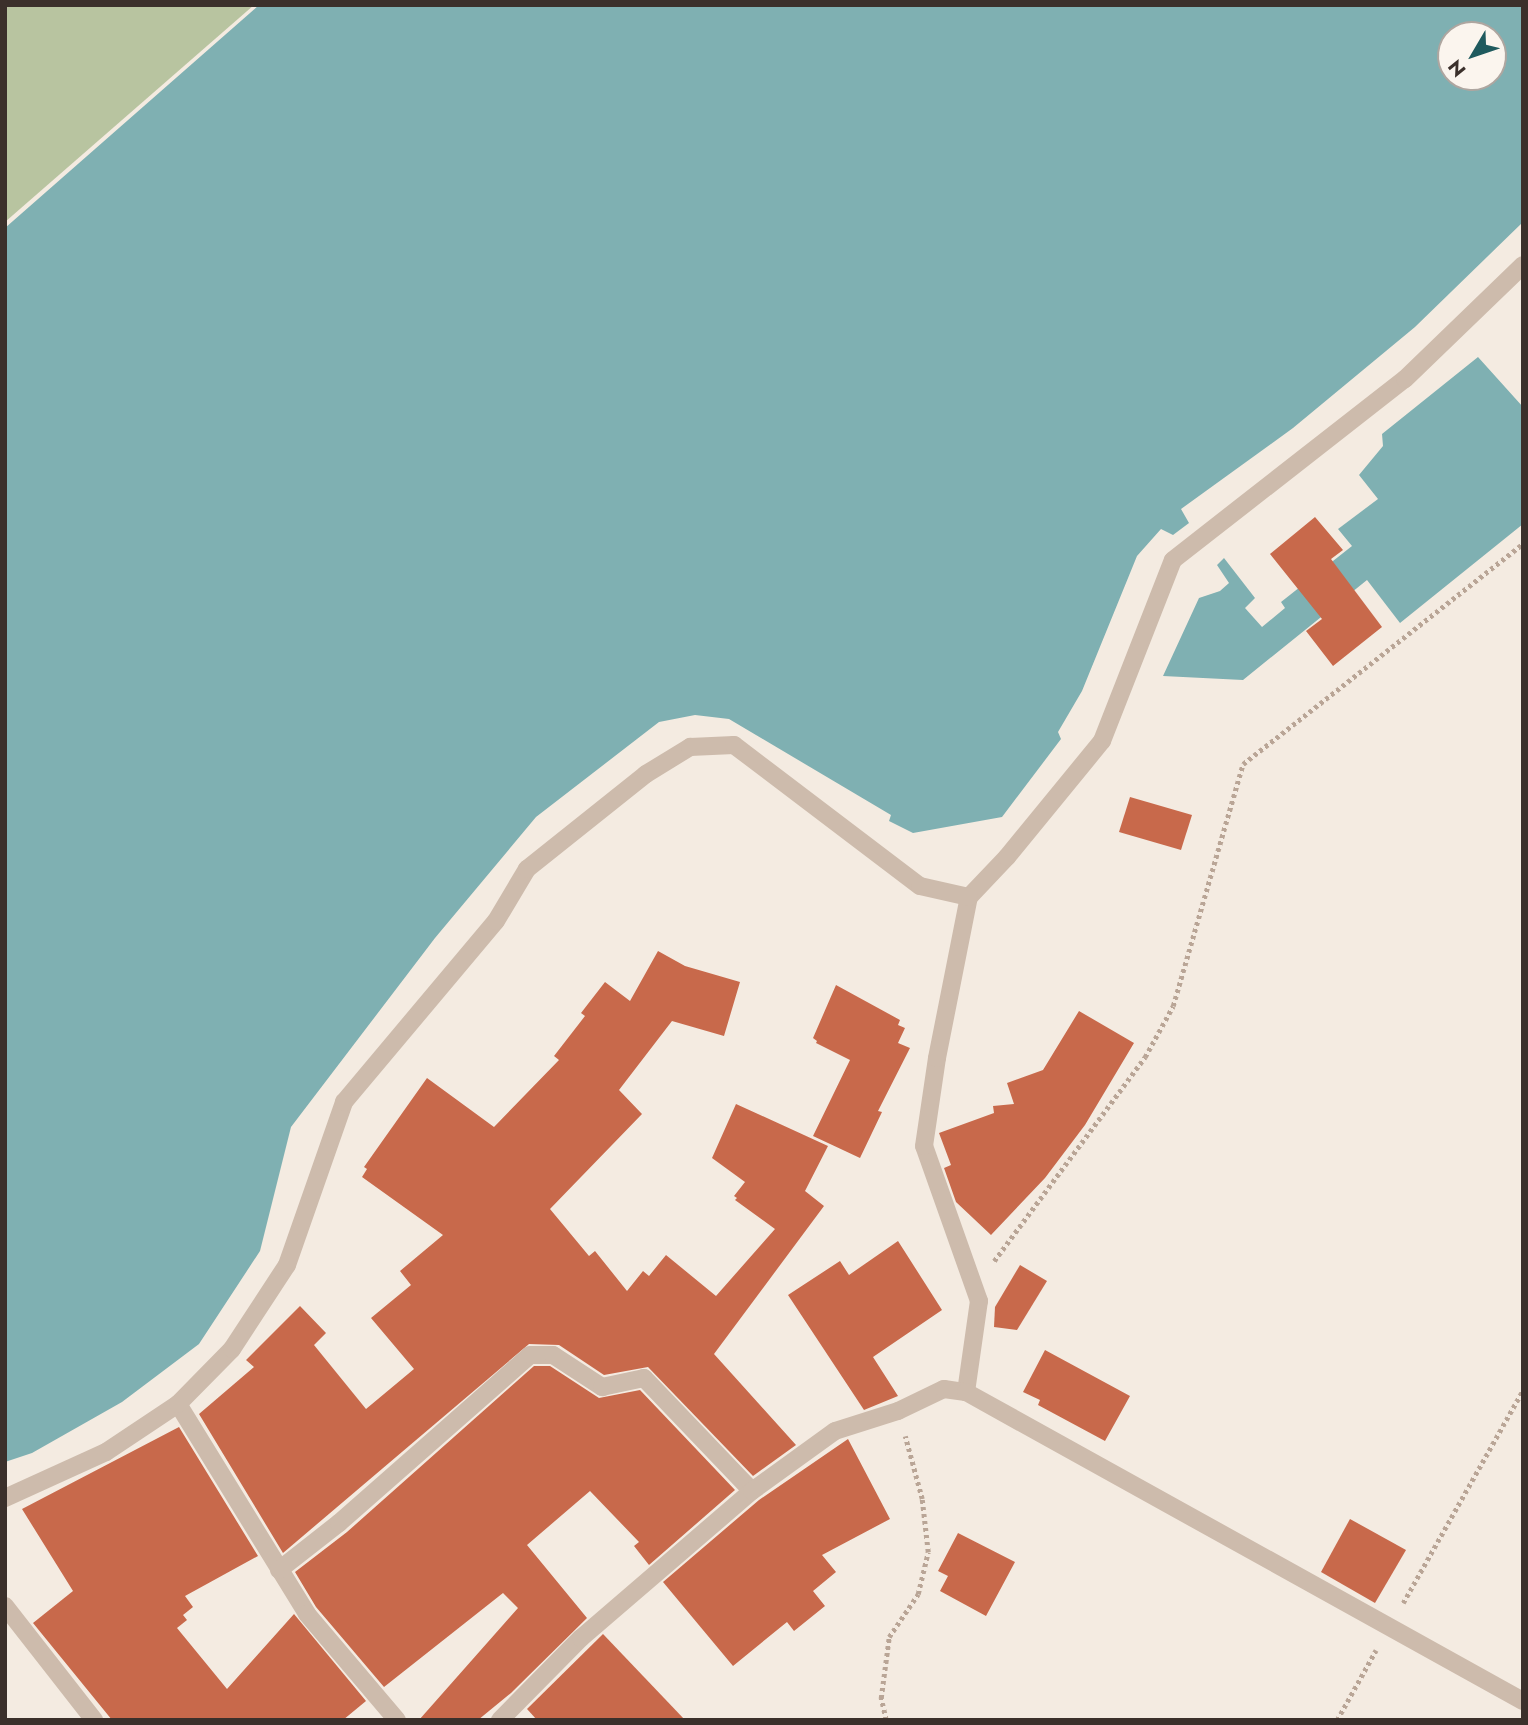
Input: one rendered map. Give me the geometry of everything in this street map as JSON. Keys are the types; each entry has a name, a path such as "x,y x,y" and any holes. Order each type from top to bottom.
{"street":[{"path":"966,1392 979,1301 924,1146 937,1058 969,897 1007,857 1102,741 1173,559 1405,379 1523,265"},
{"path":"5,1498 106,1452 178,1404 232,1349 287,1265 344,1102 496,921 527,869 646,774 690,747 734,746 920,886 969,897"},
{"path":"279,1570 339,1523 530,1356 553,1354 602,1387 644,1378 752,1492"},
{"path":"500,1720 581,1638 752,1492 835,1431 898,1411 944,1389 966,1392 1523,1701"},
{"path":"178,1404 307,1614 397,1720"},
{"path":"5,1606 94,1720"}],"path":[{"path":"975,1287 1145,1057 1173,1006 1243,764 1523,544"},
{"path":"1337,1720 1523,1390"},
{"path":"886,1720 881,1698 889,1637 918,1594 928,1552 922,1499 898,1411"}],"green space":[{"path":"5,5 254,5 5,222"}],"water":[{"path":"259,5 1523,5 1523,222 1415,327 1293,428 1181,509 1189,523 1173,535 1161,529 1137,556 1082,691 1058,732 1061,739 1002,817 913,833 889,821 891,815 729,719 695,715 659,722 536,817 435,938 291,1127 260,1251 199,1344 122,1402 32,1453 5,1462 5,228"},
{"path":"1478,357 1523,407 1523,524 1400,623 1367,580 1243,680 1163,676 1199,598 1220,591 1229,583 1217,565 1224,558 1255,598 1245,608 1262,627 1285,608 1281,602 1352,546 1338,529 1378,499 1359,475 1383,446 1382,434"}],"building":[{"path":"1315,517 1343,550 1331,559 1382,627 1333,666 1306,631 1322,619 1270,554"},
{"path":"1130,797 1192,815 1181,850 1119,832"},
{"path":"658,951 685,966 740,982 724,1036 672,1021 619,1090 642,1114 550,1209 589,1256 595,1251 627,1291 643,1271 649,1276 666,1255 716,1296 775,1229 735,1200 737,1198 734,1196 745,1182 712,1158 736,1104 828,1146 805,1191 824,1206 714,1354 796,1445 753,1476 648,1367 604,1375 559,1345 529,1344 283,1553 199,1414 254,1367 246,1360 300,1306 326,1333 314,1345 366,1409 414,1369 371,1318 411,1285 400,1271 443,1235 362,1177 367,1169 364,1167 427,1078 494,1127 559,1060 554,1056 585,1016 581,1013 605,982 630,1001"},
{"path":"836,985 900,1020 898,1025 905,1028 898,1043 910,1048 878,1111 882,1112 860,1158 813,1136 850,1060 816,1043 813,1038"},
{"path":"1079,1011 1134,1043 1085,1125 1045,1178 991,1235 956,1202 944,1168 951,1165 939,1133 994,1113 993,1106 1014,1104 1007,1083 1043,1070"},
{"path":"898,1241 942,1310 873,1357 898,1396 864,1410 788,1295 840,1261 849,1275"},
{"path":"1020,1265 1047,1281 1017,1330 994,1327 995,1307"},
{"path":"1045,1350 1130,1396 1105,1441 1038,1405 1040,1400 1023,1392"},
{"path":"534,1366 550,1366 599,1398 640,1390 735,1490 649,1565 634,1546 639,1542 590,1491 527,1545 587,1618 511,1693 478,1720 419,1720 518,1608 503,1593 384,1687 316,1607 295,1572 347,1532"},
{"path":"179,1427 258,1556 185,1596 193,1607 183,1615 187,1620 177,1628 227,1689 294,1614 366,1701 343,1720 112,1720 33,1623 73,1591 22,1509"},
{"path":"848,1439 890,1519 822,1555 836,1572 813,1591 825,1606 794,1631 787,1622 733,1666 663,1582 759,1500"},
{"path":"1350,1519 1406,1550 1375,1603 1321,1572"},
{"path":"958,1533 1015,1562 986,1616 940,1591 948,1576 938,1571"},
{"path":"603,1634 685,1720 537,1720 527,1709"}]}
